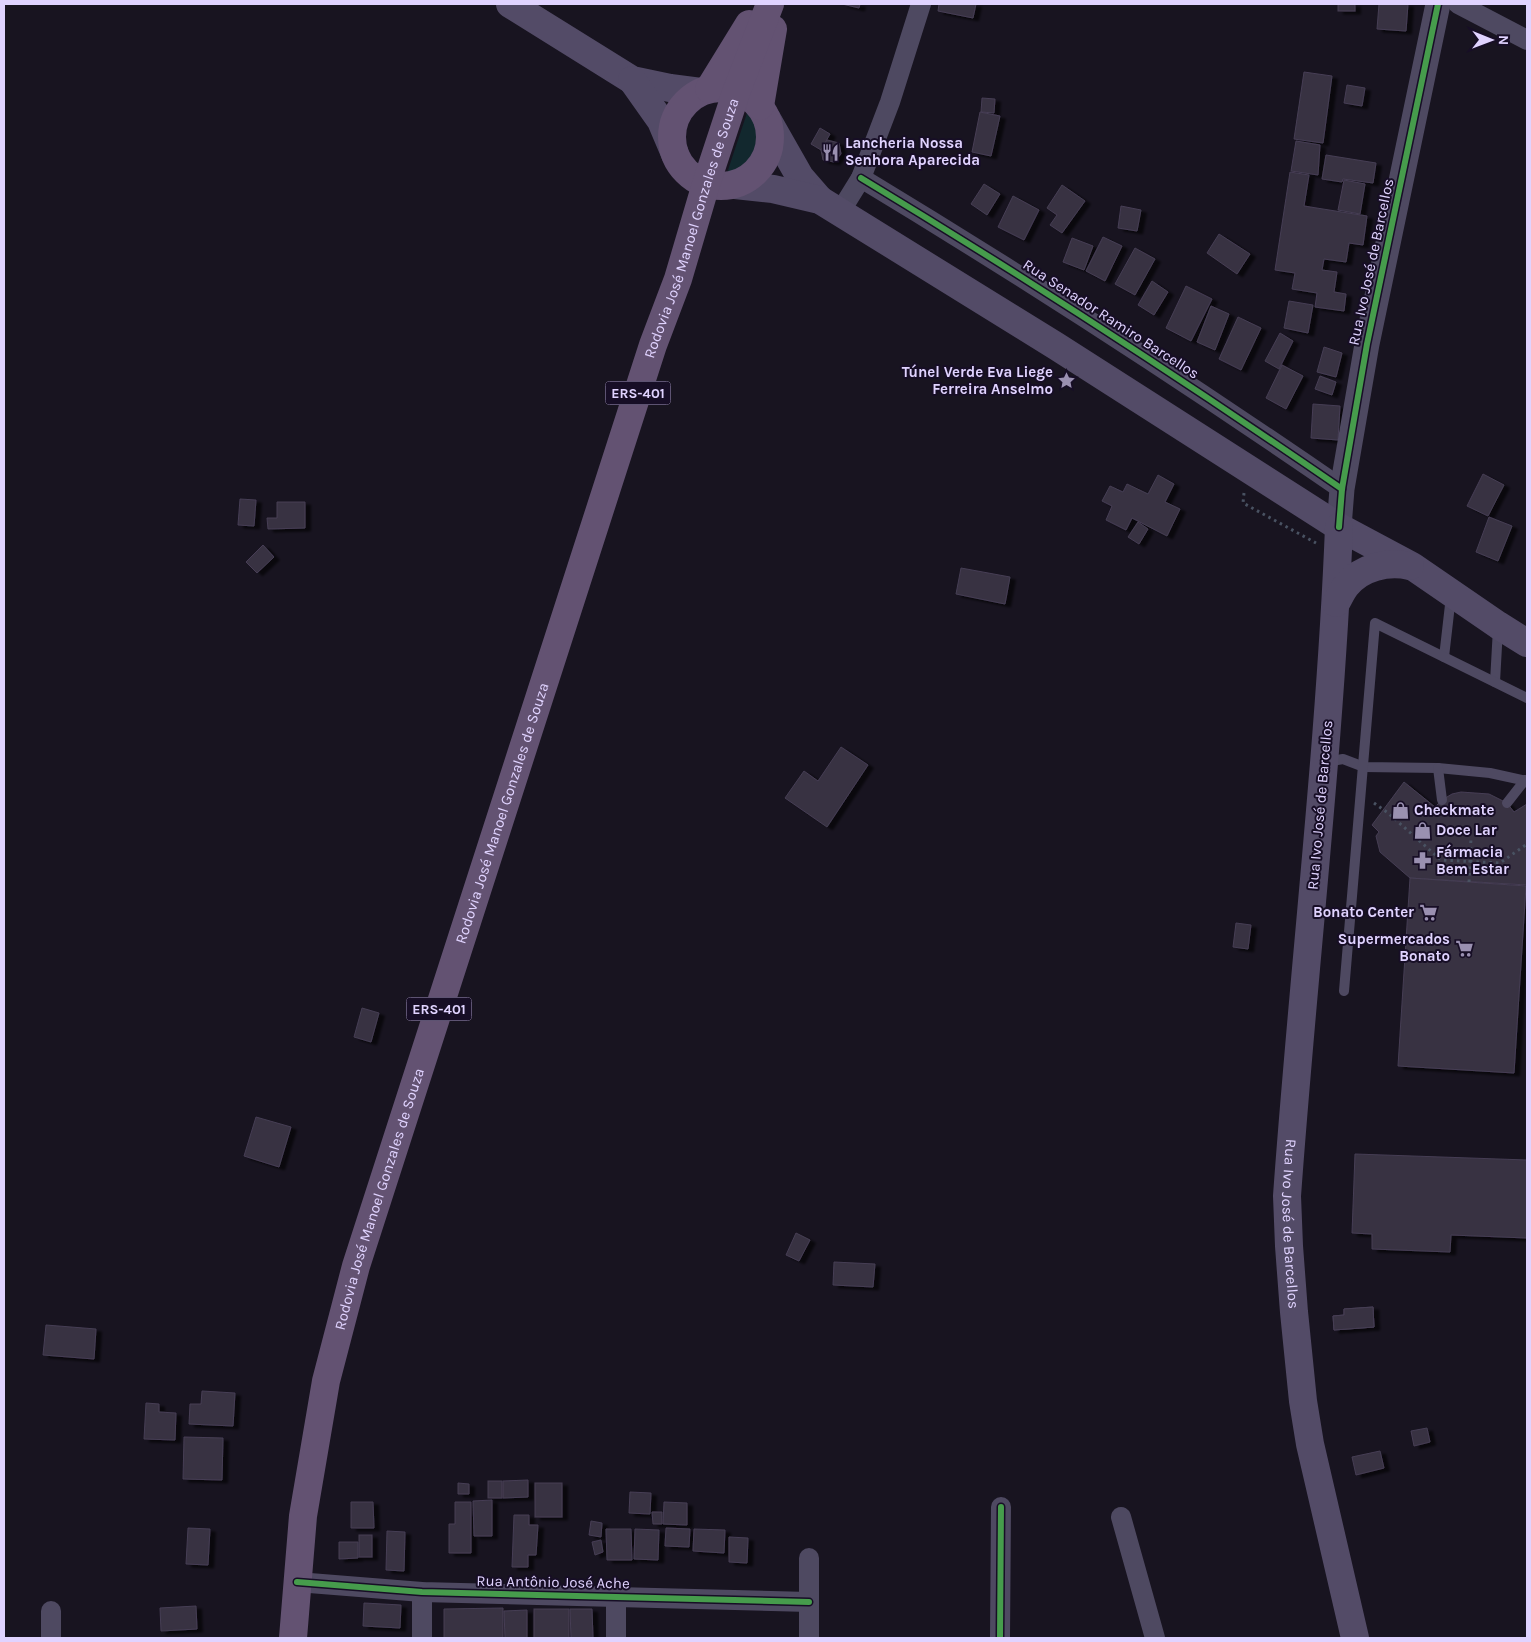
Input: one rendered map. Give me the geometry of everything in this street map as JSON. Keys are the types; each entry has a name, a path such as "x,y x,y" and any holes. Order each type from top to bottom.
{"main road":[{"path":"510,4 632,80 670,88 705,90 718,87 737,90 753,99 764,113 800,177 830,206 1064,351 1339,527 1412,566 1498,625 1527,642"},
{"path":"678,279 682,193 672,136 676,118 685,103 705,90 762,4"},
{"name":"Rodovia José Manoel Gonzales de Souza","path":"293,1638 303,1516 326,1381 356,1266 653,345 678,279 724,185 737,90 770,4"},
{"path":"724,185 749,178 761,167 768,156 770,130 764,113 778,4"},
{"path":"632,80 668,133 677,157 685,171 695,178 724,185 773,189 830,206"},
{"name":"Rua Ivo José de Barcellos","path":"1339,527 1336,603 1324,762 1287,1196 1289,1246 1303,1401 1355,1638"},
{"path":"1336,603 1347,585 1362,573 1383,564 1397,563 1412,566"}],"street":[{"path":"830,206 862,178 890,102 921,4"},
{"name":"Rua Ivo José de Barcellos","path":"1339,527 1342,489 1367,344 1438,4"},
{"path":"1458,4 1527,40"},
{"name":"Rua Senador Ramiro Barcellos","path":"862,178 1048,293 1214,401 1342,489"},
{"path":"1000,1638 1001,1507"},
{"path":"1121,1517 1155,1638"},
{"path":"809,1638 810,1558"},
{"name":"Rua Antônio José Ache","path":"297,1582 422,1592 809,1602"},
{"path":"422,1592 422,1638"},
{"path":"616,1596 616,1638"},
{"path":"51,1611 51,1638"}],"lane":[{"path":"1444,657 1452,592"},
{"path":"1344,991 1376,623 1527,698"},
{"path":"1495,682 1498,625"},
{"path":"1324,762 1342,759 1364,767 1438,768 1490,773 1526,781 1507,803"},
{"path":"1438,768 1442,800"}],"path":[{"path":"1388,813 1441,860 1500,862 1527,844"},
{"path":"1469,882 1471,838"}],"green space":[{"path":"748,110 755,120 759,131 760,141 758,150 754,159 747,166 738,172 726,176"}],"building":[{"path":"842,4 860,4 859,8"},
{"path":"939,4 976,4 973,18 938,11"},
{"path":"1338,4 1355,4 1355,11 1338,11"},
{"path":"1379,4 1408,4 1406,31 1377,29"},
{"path":"1304,72 1332,76 1323,143 1294,139"},
{"path":"1347,85 1365,88 1362,106 1344,103"},
{"path":"982,98 995,99 994,113 981,112"},
{"path":"980,112 1000,116 991,156 972,152"},
{"path":"820,128 830,134 821,150 811,144"},
{"name":"Lancheria Nossa Senhora Aparecida","path":"827,140 839,143 841,154 834,162 823,160 821,150"},
{"path":"1296,141 1320,145 1318,175 1291,171"},
{"path":"1326,155 1376,163 1373,183 1343,179 1342,182 1322,179"},
{"path":"1290,172 1309,175 1304,206 1367,216 1363,245 1349,243 1346,262 1324,259 1322,270 1337,272 1334,292 1346,294 1344,311 1315,307 1317,293 1292,289 1295,273 1275,270"},
{"path":"1344,180 1365,184 1360,214 1338,210"},
{"path":"984,184 1000,194 987,215 971,204"},
{"path":"1062,185 1085,201 1062,233 1050,225 1057,215 1047,208"},
{"path":"1013,196 1039,210 1024,240 998,227"},
{"path":"1121,206 1141,210 1137,231 1118,228"},
{"path":"1219,234 1250,254 1237,274 1207,253"},
{"path":"1103,237 1122,246 1105,281 1086,271"},
{"path":"1072,238 1093,246 1084,270 1063,262"},
{"path":"1135,248 1155,259 1135,295 1115,284"},
{"path":"1152,281 1168,292 1154,315 1138,305"},
{"path":"1186,286 1212,299 1191,341 1166,328"},
{"path":"1289,301 1313,305 1308,333 1284,328"},
{"path":"1211,306 1229,314 1215,350 1197,342"},
{"path":"1238,317 1261,328 1241,370 1219,359"},
{"path":"1280,333 1293,341 1279,369 1265,361"},
{"path":"1324,347 1342,353 1336,377 1317,372"},
{"path":"1282,365 1303,376 1286,409 1266,398"},
{"path":"1320,376 1336,382 1332,395 1315,389"},
{"path":"1313,404 1340,406 1338,440 1311,438"},
{"path":"1483,474 1504,485 1488,516 1467,506"},
{"path":"1158,475 1174,484 1165,502 1180,509 1167,536 1132,518 1126,530 1106,520 1112,506 1102,501 1110,486 1123,492 1127,484 1148,494"},
{"path":"240,499 256,500 254,526 238,525"},
{"path":"277,502 305,502 305,528 268,529 267,518 277,518"},
{"path":"1489,517 1512,526 1498,561 1476,552"},
{"path":"1138,522 1148,529 1139,544 1128,537"},
{"path":"263,545 274,557 257,573 246,562"},
{"path":"961,568 1010,577 1005,604 956,594"},
{"path":"841,747 868,765 827,827 785,798 804,771 818,781"},
{"path":"1404,782 1435,807 1452,794 1461,792 1489,794 1507,803 1514,812 1527,804 1527,885 1410,878 1380,852 1376,836 1379,832 1372,825"},
{"name":"Supermercados Bonato","path":"1410,878 1526,886 1514,1073 1398,1066"},
{"path":"1236,923 1251,925 1248,949 1233,947"},
{"path":"362,1008 379,1013 371,1042 354,1037"},
{"path":"256,1117 291,1127 279,1167 244,1156"},
{"path":"1355,1154 1527,1160 1527,1238 1451,1235 1450,1252 1372,1249 1372,1234 1352,1233"},
{"path":"796,1233 810,1240 799,1261 786,1255"},
{"path":"834,1262 875,1264 873,1287 833,1285"},
{"path":"1373,1307 1374,1327 1334,1330 1333,1316 1344,1315 1344,1309"},
{"path":"1373,1307 1374,1327 1334,1330 1333,1316 1344,1315 1344,1309"},
{"path":"46,1325 96,1329 94,1359 43,1355"},
{"path":"202,1391 235,1393 233,1426 189,1424 190,1404 201,1404"},
{"path":"146,1403 159,1404 159,1412 176,1413 175,1440 144,1439"},
{"path":"1427,1428 1430,1442 1414,1446 1411,1431"},
{"path":"184,1437 223,1438 222,1480 183,1479"},
{"path":"1380,1451 1384,1468 1356,1475 1352,1457"},
{"path":"528,1480 528,1497 503,1498 503,1481"},
{"path":"488,1481 502,1481 502,1498 488,1498"},
{"path":"458,1483 469,1484 469,1494 458,1494"},
{"path":"535,1483 562,1483 562,1517 535,1517"},
{"path":"630,1492 651,1493 650,1514 629,1513"},
{"path":"492,1500 492,1536 474,1536 473,1501"},
{"path":"351,1502 373,1502 374,1528 351,1528"},
{"path":"455,1502 471,1502 471,1553 449,1553 449,1524 455,1524"},
{"path":"664,1502 687,1503 687,1525 663,1524"},
{"path":"652,1512 662,1512 662,1524 653,1524"},
{"path":"514,1515 529,1515 529,1525 538,1525 536,1555 528,1555 528,1567 512,1567"},
{"path":"591,1521 602,1523 601,1537 589,1535"},
{"path":"188,1528 210,1529 208,1565 186,1564"},
{"path":"666,1528 690,1529 689,1547 665,1546"},
{"path":"606,1529 631,1529 632,1560 607,1560"},
{"path":"635,1529 659,1530 658,1560 634,1559"},
{"path":"694,1529 725,1530 724,1553 693,1551"},
{"path":"387,1531 405,1532 404,1571 386,1570"},
{"path":"359,1535 372,1535 372,1557 359,1557"},
{"path":"729,1537 748,1538 747,1563 729,1562"},
{"path":"601,1540 603,1552 595,1555 592,1542"},
{"path":"339,1542 358,1542 358,1558 339,1559"},
{"path":"364,1603 401,1605 400,1628 363,1626"},
{"path":"196,1606 197,1629 161,1631 160,1608"},
{"path":"503,1608 503,1638 444,1638 444,1609"},
{"path":"534,1609 569,1609 569,1638 534,1638"},
{"path":"570,1609 592,1609 593,1638 571,1638"},
{"path":"527,1610 527,1638 505,1638 504,1611"}],"cycle path":[{"path":"1339,527 1342,489 1367,344 1438,4"},
{"path":"861,178 1104,330 1342,489"},
{"path":"1000,1638 1001,1507"},
{"path":"297,1582 422,1592 809,1602"}],"place":[{"name":"Lancheria Nossa Senhora Aparecida","path":"831,152"},
{"name":"Túnel Verde Eva Liege Ferreira Anselmo","path":"1067,381"},
{"name":"Checkmate","path":"1400,810"},
{"name":"Doce Lar","path":"1422,830"},
{"name":"Fármacia Bem Estar","path":"1422,861"},
{"name":"Bonato Center","path":"1428,912"},
{"name":"Supermercados Bonato","path":"1464,948"}]}
